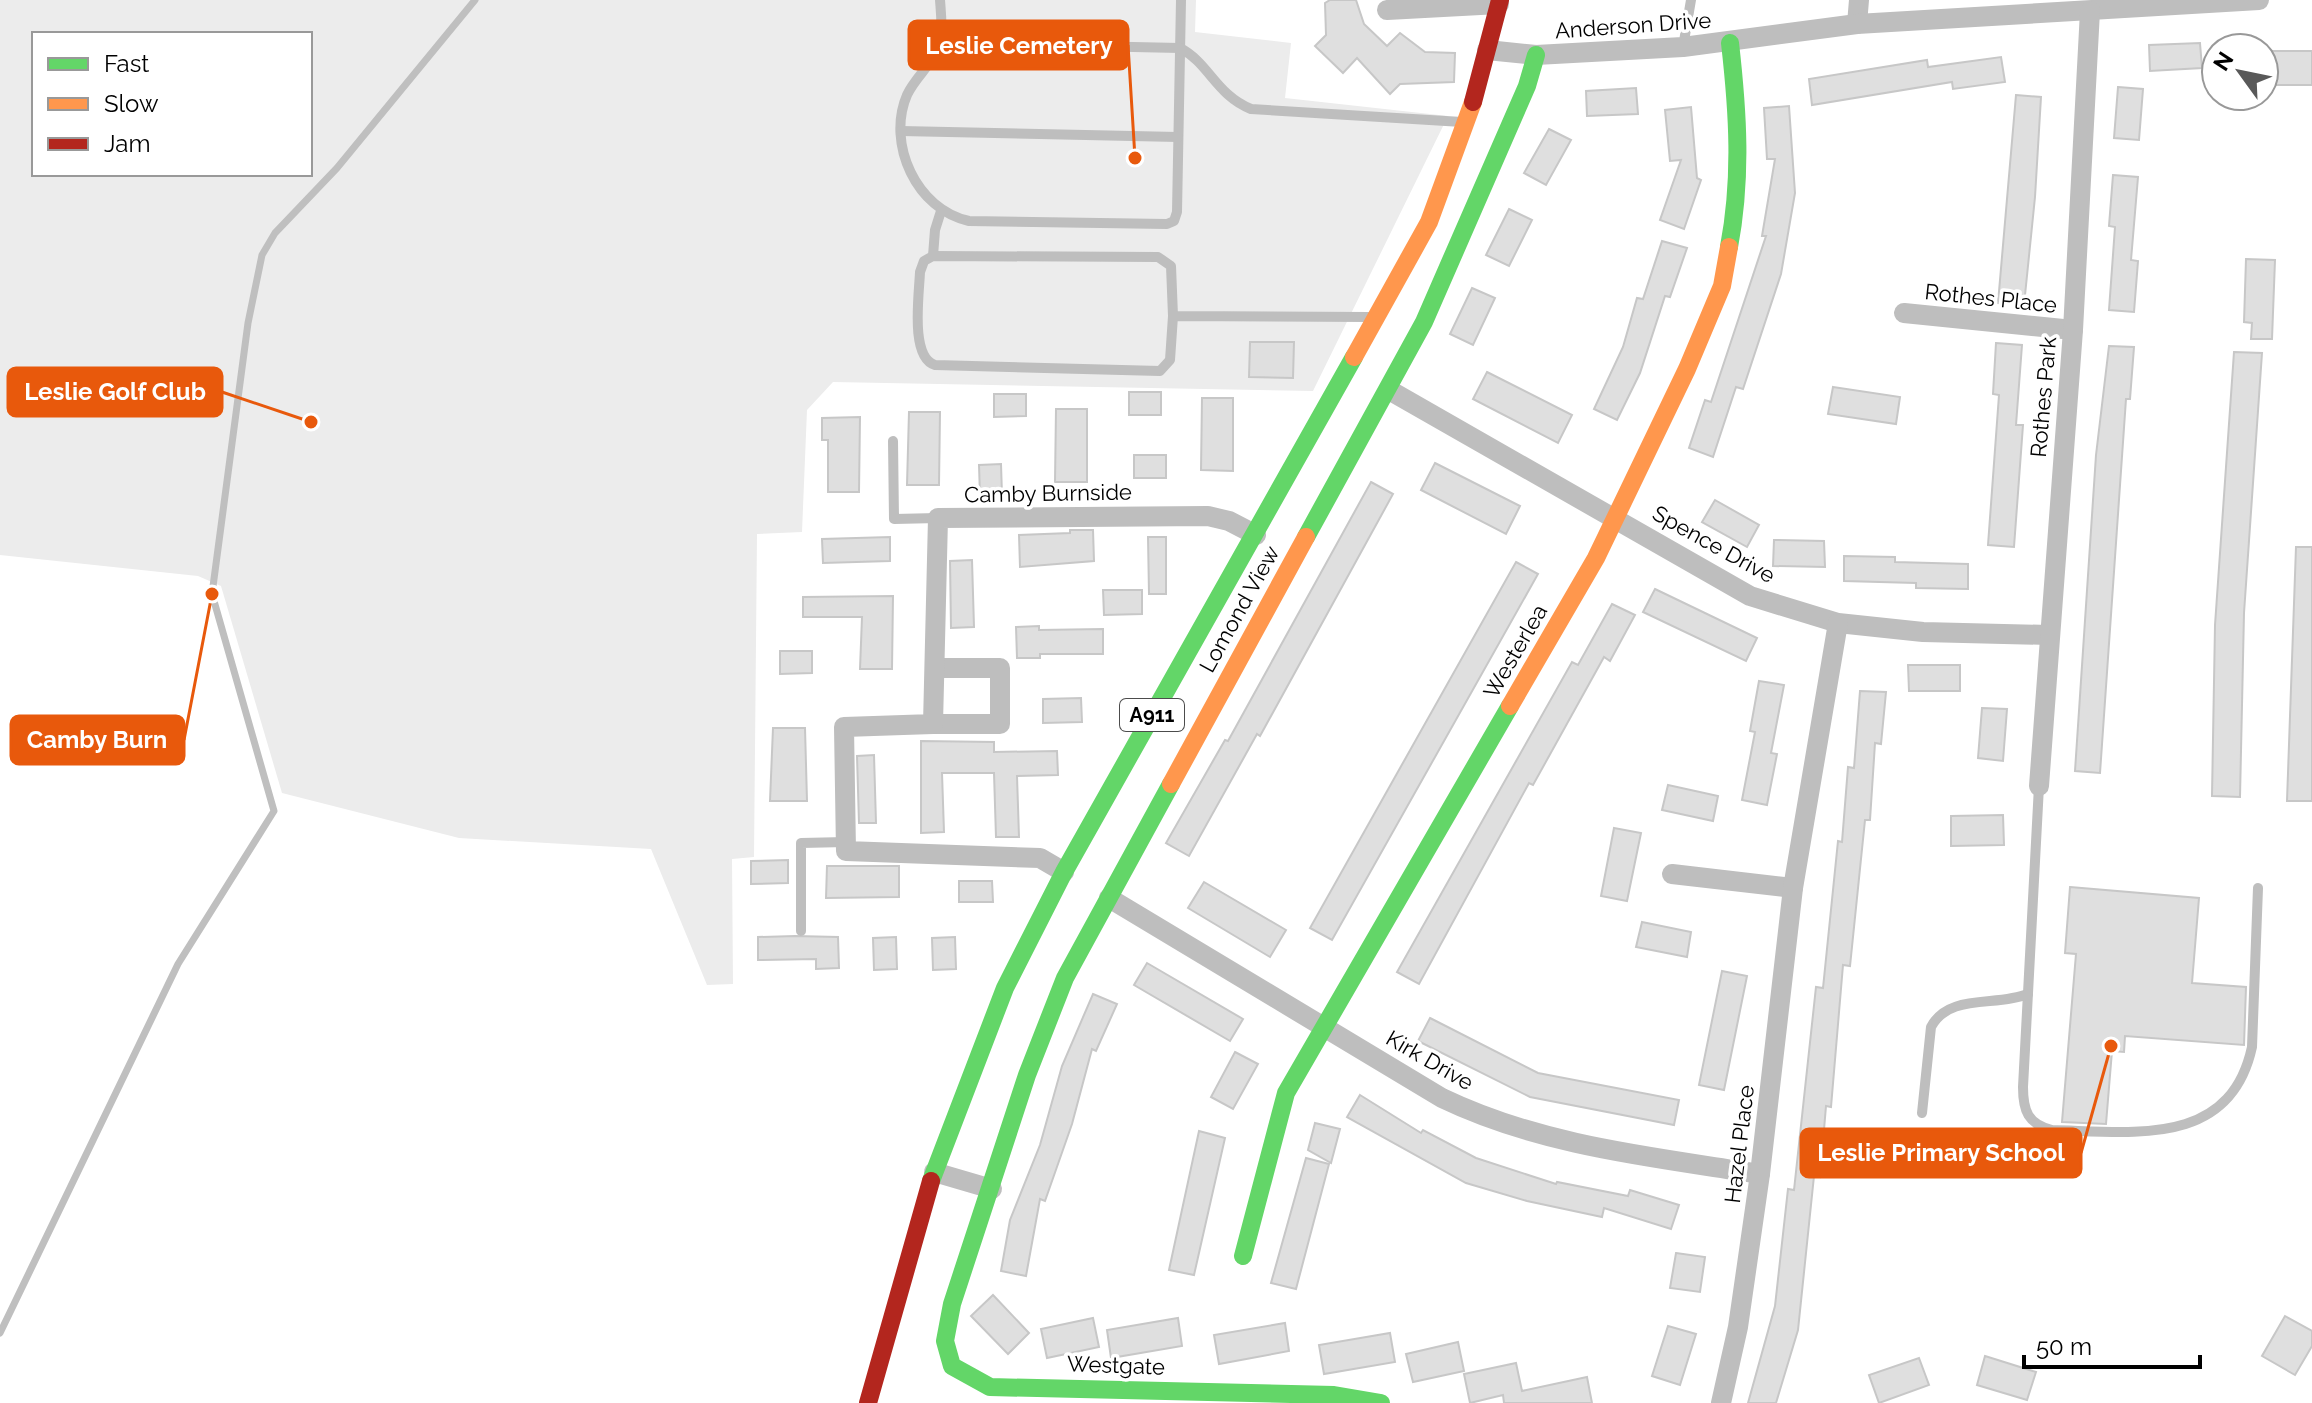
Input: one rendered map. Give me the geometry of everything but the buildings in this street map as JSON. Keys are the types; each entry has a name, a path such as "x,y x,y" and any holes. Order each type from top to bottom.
{"street":[{"path":"1857,24 1859,0"},
{"name":"Anderson Drive","path":"1487,50 1536,55 1683,47 1857,24 2097,7 2259,0"},
{"path":"1387,10 1499,2"},
{"name":"A911","path":"868,1403 934,1172 1005,988 1064,872 1379,316 1429,222 1468,122 1499,2"},
{"name":"Rothes Park","path":"2039,786 2097,7"},
{"name":"Westerlea","path":"1243,1256 1286,1093 1617,518 1722,286 1738,200 1739,120 1730,43"},
{"name":"Lomond View","path":"964,1272 1027,1075 1065,978 1389,390 1466,228 1527,86 1536,55"},
{"name":"Rothes Place","path":"1904,313 2073,330"},
{"name":"Spence Drive","path":"1389,390 1750,596 1838,623 1923,632 2048,635"},
{"name":"Camby Burnside","path":"933,724 938,518 1208,516 1229,521 1256,535"},
{"name":"Hazel Place","path":"1721,1403 1738,1327 1760,1174 1793,888 1838,623"},
{"path":"936,668 1000,668 1000,724 844,727 846,851 1040,858 1064,872"},
{"path":"1672,874 1793,888"},
{"name":"Kirk Drive","path":"1109,898 1442,1098 1489,1121 1580,1145 1760,1174"},
{"path":"934,1172 992,1189"},
{"name":"Westgate","path":"964,1272 952,1304 945,1341 952,1366 990,1387 1334,1395 1381,1403"}],"lane":[{"path":"940,0 940,43 905,99 901,131 910,171 928,199 941,211 969,221 1171,223 1177,212 1181,0"},
{"path":"1683,47 1691,0"},
{"path":"940,43 1180,48 1196,60 1224,94 1251,109 1468,122"},
{"path":"901,131 1178,137"},
{"path":"933,256 935,230 941,211"},
{"path":"933,256 1165,258 1173,272 1173,316 1170,360 1160,371 935,365 925,360 919,348 920,272 924,261 933,256"},
{"path":"1173,316 1379,316"},
{"path":"893,441 894,519 938,518"},
{"path":"2039,786 2023,1105 2028,1118 2038,1127 2109,1131 2187,1126 2224,1103 2247,1070 2252,1047 2258,888"},
{"path":"801,931 801,843 846,842"},
{"path":"1922,1113 1931,1027 1937,1016 1950,1007 2012,1000 2028,994"}],"shaded area":[{"path":"0,0 1196,0 1195,32 1291,43 1285,98 1448,116 1313,391 833,382 807,410 802,532 757,534 754,857 732,859 733,984 707,985 651,849 459,838 282,793 221,586 198,576 0,555"}],"waterway":[{"path":"0,1333 178,964 274,811 212,594 248,323 262,255 275,233 337,168 475,0"}],"traffic: fast":[{"path":"1729,247 1736,196 1737,145 1730,43"},
{"path":"1306,537 1424,322 1527,86 1536,55"},
{"path":"931,1181 1005,988 1064,872 1354,357"},
{"path":"1243,1256 1286,1093 1510,706"},
{"path":"1171,784 1065,978 1027,1075 952,1304 945,1341 952,1366 990,1387 1334,1395 1381,1403"}],"traffic: slow":[{"path":"1354,357 1429,222 1473,102"},
{"path":"1510,706 1596,558 1687,369 1722,286 1729,247"},
{"path":"1171,784 1306,537"}],"traffic: jam":[{"path":"1473,102 1500,0"},
{"path":"868,1403 931,1181"}],"place":[{"name":"Leslie Cemetery","path":"1135,158"},
{"name":"Leslie Golf Club","path":"311,422"},
{"name":"Camby Burn","path":"212,594"},
{"name":"Leslie Primary School","path":"2111,1046"}]}
